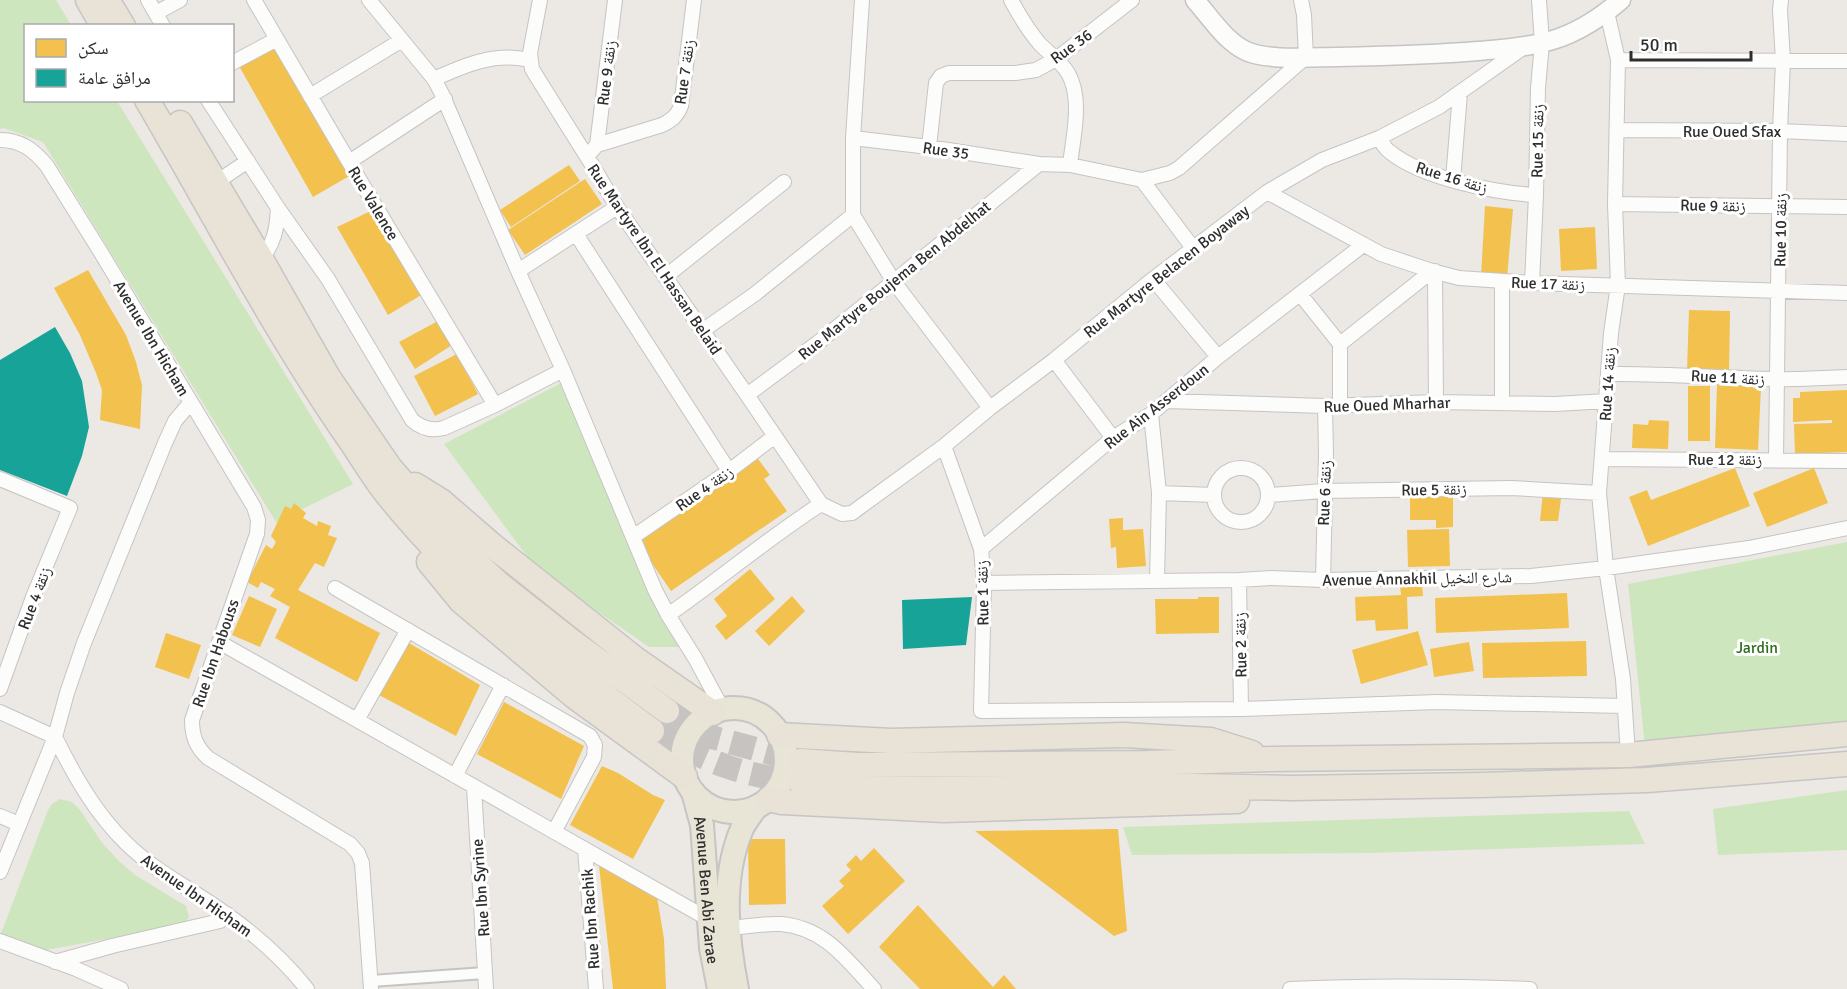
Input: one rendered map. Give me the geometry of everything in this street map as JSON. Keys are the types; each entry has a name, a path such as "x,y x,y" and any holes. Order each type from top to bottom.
{"highway":[{"path":"88,0 102,24"},
{"path":"107,0 122,24"},
{"path":"148,102 314,388 387,478 444,558 481,594 652,731"},
{"path":"167,102 387,478 400,524 461,601 574,696 689,784"},
{"path":"387,478 500,585 571,641 667,711"},
{"path":"387,478 441,501 493,546 634,658 718,711"},
{"path":"1847,734 1628,756 857,765 800,772 930,789 1194,786 1292,788 1647,780 1847,764"},
{"path":"779,735 891,741 1124,735 1211,740 1272,759"},
{"path":"763,803 944,810 1232,802 1292,788"}],"main road":[{"path":"740,709 755,713 769,722 779,735 785,751 785,768 780,785 763,803 743,812 715,809 703,802 689,784 682,762 684,747 690,733 700,721 718,711 740,709"},
{"name":"Avenue Ben Abi Zarae","path":"689,784 702,825 720,924 737,989"},
{"name":"Avenue Ben Abi Zarae","path":"718,989 711,948 728,892 732,858 742,828 763,803"}],"street":[{"path":"148,0 160,20 180,0"},
{"name":"Rue Valence","path":"254,0 495,405"},
{"path":"369,0 434,79 445,99 518,272 563,370 655,590 695,658 718,711"},
{"path":"434,79 497,57 510,56 530,60 540,0"},
{"name":"Rue 9 زنقة","path":"597,146 615,0"},
{"name":"Rue 7 زنقة","path":"587,156 597,146 662,125 678,114 681,106 694,0"},
{"path":"862,0 853,138 854,215 894,282 990,408"},
{"path":"1011,0 1040,45 1068,73 1074,89 1076,112 1070,165"},
{"name":"Rue 36","path":"929,147 936,83 941,76 949,73 1015,73 1036,70 1056,59 1131,0"},
{"path":"1195,0 1231,41 1247,51 1263,56 1306,57 1412,55 1535,44 1574,30 1614,6"},
{"path":"1301,0 1306,57"},
{"name":"Rue 15 زنقة","path":"1532,283 1538,88 1535,44 1539,0"},
{"name":"Rue 10 زنقة","path":"1776,459 1783,61 1781,0"},
{"name":"Rue 14 زنقة","path":"1614,6 1618,60 1615,204 1618,285 1611,333 1599,493 1606,568 1623,680 1628,756"},
{"path":"234,62 277,39"},
{"path":"310,96 402,40"},
{"name":"Rue Martyre Belacen Boyaway","path":"821,504 842,514 852,513 944,446 1153,279 1267,192 1322,160 1379,138 1423,116 1535,44"},
{"path":"1193,248 1142,180 1170,173 1179,168 1306,57"},
{"name":"Rue Martyre Ibn El Hassan Belaid","path":"530,60 540,82 616,207 821,504"},
{"path":"1618,60 1847,61"},
{"path":"1453,180 1460,93"},
{"path":"349,162 445,99"},
{"path":"209,102 278,208 328,279 412,420 419,426 436,430 444,428 563,370"},
{"name":"Rue Oued Sfax","path":"1618,130 1780,131 1847,135"},
{"name":"Rue 35","path":"853,138 1039,164 1070,165 1142,180"},
{"name":"Rue 16 زنقة","path":"1379,138 1388,151 1404,162 1453,180 1517,194 1536,195"},
{"name":"Avenue Ibn Hicham","path":"0,140 10,140 26,145 47,166 191,402 175,421 165,443 84,643 55,737 0,872"},
{"path":"215,183 248,161"},
{"name":"Rue Martyre Boujema Ben Abdelhat","path":"747,394 820,341 1039,164"},
{"path":"665,277 784,182"},
{"name":"Rue 17 زنقة","path":"1267,192 1381,254 1460,278 1532,283 1847,292"},
{"name":"Rue 9 زنقة","path":"1615,204 1847,207"},
{"path":"518,272 616,207"},
{"path":"261,259 274,240 278,208"},
{"path":"702,331 755,294 854,215"},
{"path":"576,234 729,471"},
{"name":"Rue Ain Asserdoun","path":"981,549 1113,438 1151,414 1218,357 1363,245"},
{"path":"1340,345 1433,271"},
{"path":"1433,271 1436,402"},
{"path":"1153,279 1218,357"},
{"path":"1502,281 1502,402"},
{"path":"1300,294 1340,345 1340,406"},
{"path":"1054,360 1113,438"},
{"name":"Rue 11 زنقة","path":"1608,374 1662,374 1777,380 1847,377"},
{"name":"Rue Oued Mharhar","path":"1166,401 1340,406 1436,402 1555,404 1607,401"},
{"name":"Rue Ibn Habouss","path":"191,402 254,507 258,520 257,534 192,720 196,744 208,758 350,844 358,853 362,863 371,985"},
{"name":"Rue 6 زنقة","path":"1323,580 1325,406"},
{"path":"1151,414 1159,493 1157,580"},
{"name":"Rue 4 زنقة","path":"633,537 729,471 775,436"},
{"name":"Rue 1 زنقة","path":"944,446 981,549 984,583 981,711 1241,709"},
{"name":"Rue 12 زنقة","path":"1602,459 1847,461"},
{"path":"1241,467 1250,469 1264,479 1269,495 1264,511 1250,521 1242,522 1226,517 1215,503 1214,495 1219,479 1225,473 1241,467"},
{"name":"Rue 4 زنقة","path":"0,480 70,508 33,597 0,689"},
{"name":"Rue 5 زنقة","path":"1269,495 1324,491 1511,488 1599,493"},
{"path":"1159,493 1214,495"},
{"path":"668,615 821,504"},
{"name":"Avenue Annakhil شارع النخيل","path":"984,583 1531,576 1749,548 1847,528"},
{"name":"Rue 2 زنقة","path":"1239,580 1241,709"},
{"path":"334,588 586,733 594,741 594,757 554,832"},
{"path":"357,720 408,630"},
{"path":"219,642 720,924 780,924 807,929 823,937 874,989"},
{"path":"455,776 503,685"},
{"path":"1241,709 1437,702 1624,706"},
{"path":"0,712 55,737"},
{"name":"Avenue Ibn Hicham","path":"55,737 80,784 105,821 125,843 147,862 245,926 290,968 307,989"},
{"name":"Rue Ibn Syrine","path":"474,787 486,989"},
{"path":"0,816 19,824"},
{"name":"Rue Ibn Rachik","path":"585,849 596,989"},
{"path":"55,962 220,921 227,914"},
{"path":"0,941 121,989"},
{"path":"371,985 485,973"},
{"path":"1290,989 1436,985 1530,989"}],"green space":[{"path":"0,0 56,0 70,24 24,24 24,102 118,102 353,484 276,522 43,142 4,128 0,129"},
{"path":"565,381 682,647 649,647 537,570 444,444"},
{"name":"Jardin","path":"1847,542 1847,724 1645,747 1628,584"},
{"path":"1847,790 1847,850 1718,855 1713,809"},
{"path":"60,799 72,802 80,810 103,844 135,875 186,906 189,917 184,925 30,951 0,936 48,810"},
{"path":"1629,811 1645,844 1370,853 1132,855 1123,827"}],"building: سكن":[{"path":"275,45 351,175 313,197 239,66"},
{"path":"569,165 580,181 511,227 500,210"},
{"path":"585,179 602,204 525,255 508,230"},
{"path":"1485,206 1513,209 1507,278 1481,276"},
{"path":"373,210 423,294 388,315 337,227"},
{"path":"1595,227 1597,269 1561,271 1559,229"},
{"path":"88,270 126,335 136,362 142,385 140,429 100,420 102,390 80,335 54,288"},
{"path":"1689,310 1730,311 1729,373 1687,371"},
{"path":"438,321 452,345 415,369 399,342"},
{"path":"457,354 478,394 435,416 414,376"},
{"path":"1717,385 1761,387 1758,450 1715,448"},
{"path":"1688,386 1710,386 1710,441 1688,441"},
{"path":"1847,390 1847,452 1795,454 1794,424 1832,423 1832,420 1793,422 1793,398 1800,398 1800,392"},
{"path":"1649,420 1669,421 1668,449 1632,448 1633,424 1648,425"},
{"path":"758,459 770,475 764,479 787,511 671,591 638,543"},
{"path":"1735,468 1750,506 1648,546 1629,497 1647,490 1651,500"},
{"path":"1814,468 1828,503 1767,527 1753,493"},
{"path":"1543,492 1562,492 1558,521 1540,521"},
{"path":"1410,495 1453,495 1453,527 1436,528 1436,520 1410,520"},
{"path":"294,503 306,513 303,518 317,526 318,521 331,526 328,535 337,538 324,567 315,563 298,590 380,633 357,682 275,638 290,607 270,596 275,589 261,582 258,588 247,582 266,545 272,549 276,542 271,536 285,506 291,509"},
{"path":"1123,518 1123,530 1143,529 1146,566 1117,568 1116,547 1111,548 1109,519"},
{"path":"1449,529 1450,566 1408,567 1407,530"},
{"path":"750,569 775,599 726,640 715,626 727,616 714,599"},
{"path":"1422,584 1423,596 1407,597 1408,629 1376,631 1375,620 1356,621 1355,597 1401,595 1400,585"},
{"path":"1567,593 1569,628 1436,633 1435,598"},
{"path":"249,596 277,609 260,647 232,635"},
{"path":"792,596 805,611 769,646 755,631"},
{"path":"1198,597 1219,597 1219,633 1156,634 1155,599 1198,599"},
{"path":"1418,631 1428,665 1361,684 1352,650"},
{"path":"166,633 201,645 189,679 155,667"},
{"path":"1586,641 1587,676 1483,678 1482,643"},
{"path":"1469,642 1474,671 1434,677 1430,649"},
{"path":"409,643 480,685 456,736 379,695"},
{"path":"504,702 584,746 561,799 477,754"},
{"path":"602,766 665,800 633,859 570,825"},
{"path":"1118,829 1127,931 1114,936 975,831"},
{"path":"748,839 785,839 786,904 749,905"},
{"path":"874,848 905,881 848,934 822,906 844,886 839,881 851,870 846,865 856,855 861,861"},
{"path":"599,866 657,897 664,939 666,989 613,989"},
{"path":"918,905 993,987 1004,975 1016,989 920,989 879,947"}],"building: مرافق عامة":[{"path":"55,327 82,381 89,427 82,456 67,496 0,470 0,360"},
{"path":"972,597 966,645 903,649 902,600"}],"tunnel":[{"path":"667,711 700,732 715,738 800,761"},
{"path":"652,731 728,767 755,775 801,783"}]}
